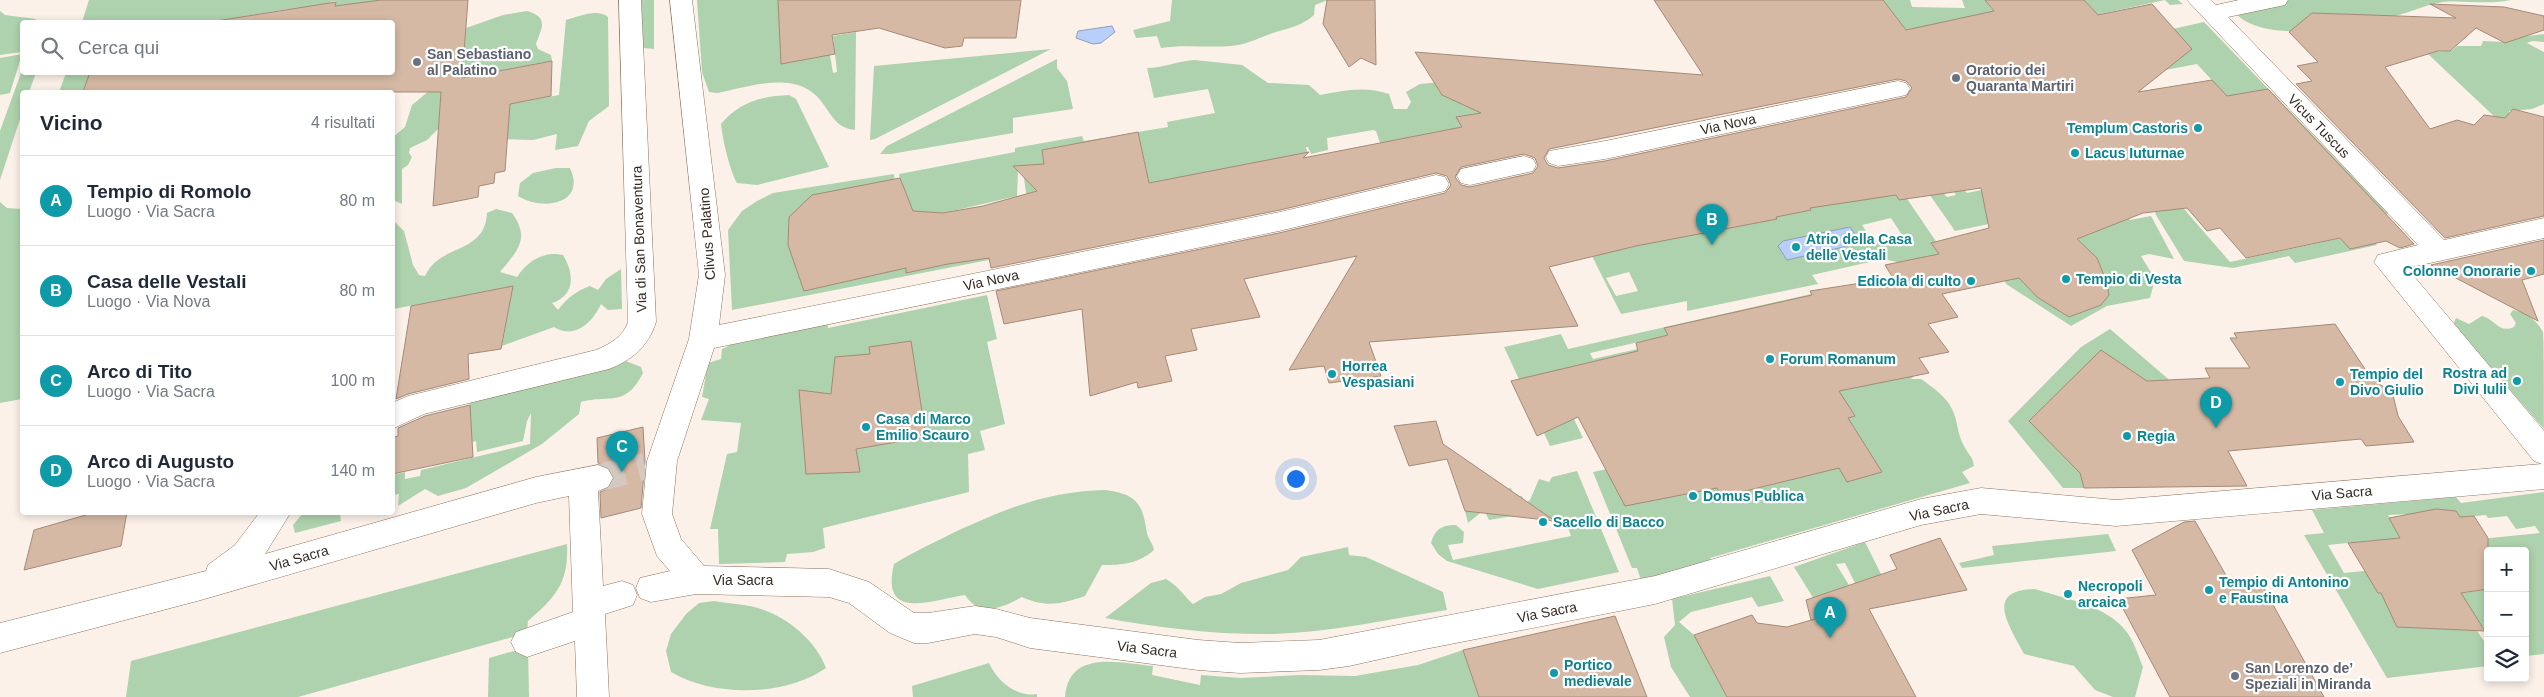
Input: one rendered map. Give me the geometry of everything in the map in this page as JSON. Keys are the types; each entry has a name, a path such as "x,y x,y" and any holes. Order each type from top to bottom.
{"street":[{"name":"Via di San Bonaventura","path":"395,416 418,404 600,361 625,348 638,333 642,322 640,205 630,0"},
{"name":"Clivus Palatino","path":"657,463 695,368 703,338 712,275 681,0"},
{"path":"2205,7 2277,0"},
{"name":"Vicus Tuscus","path":"2205,7 2440,252"},
{"name":"Via Nova","path":"703,338 1284,219 1497,171 1898,89"},
{"path":"2544,228 2387,262 2544,452"},
{"name":"Via Sacra","path":"657,463 657,514 668,546 696,580 829,583 858,592 901,623 914,628 928,628 975,620 996,623 1030,633 1198,655 1240,658 1319,655 1349,651 1425,634 1655,590 1921,512 1981,501 2116,513 2162,520 2544,476"},
{"name":"Via Sacra","path":"0,638 200,586 536,490 591,480 586,539 589,613"},
{"path":"200,586 240,561 257,543 274,515"},
{"path":"527,642 637,591 696,580"},
{"path":"589,613 593,697"}],"green space":[{"path":"89,0 407,0 333,16 336,1 330,2 326,19 318,20 260,20 288,16 289,9 222,20 83,20"},
{"path":"635,0 654,0 654,49 644,48 637,42"},
{"path":"697,0 791,0 830,55 833,73 837,72 833,36 856,32 855,130 840,125 814,94 802,87 789,83 775,82 717,93 709,92 702,72"},
{"path":"1172,0 1328,0 1315,5 1314,15 1301,24 1237,45 1161,48 1157,36 1136,38 1133,30 1170,21"},
{"path":"1883,0 1910,0 1912,7 1965,8 1962,0 1985,0 1994,12 1906,30"},
{"path":"2064,0 2165,0 2059,23"},
{"path":"2165,0 2178,0 2183,4 2170,5"},
{"path":"2238,0 2511,0 2443,2 2363,24 2312,31 2287,31 2264,28 2244,21 2231,8"},
{"path":"0,11 5,15 36,19 20,20 20,52 0,55"},
{"path":"527,11 539,17 542,24 536,44 538,49 551,55 552,61 456,79 453,114 559,95 566,20 593,13 604,14 608,17 609,106 589,121 578,146 555,150 557,134 533,140 498,139 480,123 437,130 427,140 410,148 409,153 412,157 408,165 402,169 402,204 395,201 395,135 405,127 412,105 429,91 442,55 464,50 466,28 503,15"},
{"path":"2204,22 2389,214 2384,215 2372,240 2377,245 2295,263 2289,256 2233,268 2184,261 2156,215 2154,208 2036,59","holes":["2197,64 2279,153 2365,233 2230,262 2100,112 2117,79"]},
{"path":"2544,34 2544,42 2532,41 2527,43 2544,52 2544,104 2532,109 2509,111 2509,117 2497,119 2428,54 2430,52 2451,51 2457,46 2481,46 2483,41 2506,42 2520,37"},
{"path":"1051,49 875,139 870,140 874,66"},
{"path":"20,54 20,60 10,93 0,95 0,58"},
{"path":"1057,59 1057,68 1067,81 1073,109 1013,118 1013,133 891,154 880,154 887,146"},
{"path":"1194,60 1242,65 1268,83 1309,85 1320,95 1355,90 1372,90 1389,94 1394,109 1407,109 1411,102 1406,92 1420,84 1462,80 1478,86 1483,123 1380,143 1376,131 1373,130 1327,138 1328,150 1311,154 1308,147 1306,147 1308,154 1298,157 1149,183 1138,132 1168,127 1167,122 1215,113 1208,89 1154,98 1147,68"},
{"path":"20,75 35,75 30,90 20,90 20,119 0,180 0,131"},
{"path":"65,75 89,75 84,90 60,90"},
{"path":"789,95 796,99 829,167 757,185 737,183 727,154 721,124 743,105 760,99"},
{"path":"1082,136 1084,141 1103,138 1111,168 1071,244 732,310 728,230 742,211 773,193 894,174 896,197 788,240 804,291 856,279 896,204 907,273 923,269 922,264 1034,247 1022,165 1017,165 1016,168 1018,171 1017,196 910,221 897,180 900,179 899,174 1015,152 1015,148","holes":["1073,144 1045,169 1042,150"]},
{"path":"1926,163 1948,193 1944,194 1947,197 1956,195 1954,192 1964,190 1967,193 1981,190 2003,221 1955,231 1911,168"},
{"path":"556,168 570,168 574,180 572,190 567,197 559,202 538,203 518,196 520,183 533,173"},
{"path":"1899,187 1946,256 1901,267 1897,262 1883,259 1812,275 1818,284 1687,311 1687,301 1621,314 1590,252","holes":["1891,218 1902,235 1873,241 1862,225","1629,272 1638,291 1616,296 1606,278"]},
{"path":"0,202 7,208 20,209 20,399 0,403"},
{"path":"496,209 512,213 521,230 520,244 512,258 500,272 517,277 526,266 537,258 556,254 563,255 571,276 571,283 565,295 552,303 558,310 568,298 580,290 590,286 598,290 606,279 621,269 622,309 608,310 601,304 588,323 576,330 569,331 554,327 502,346 509,307 510,287 395,309 395,222 404,231 413,265 419,275 425,276 441,258 470,243 479,236 487,213"},
{"path":"2127,215 2130,220 2151,216 2174,259 2149,254 2141,256 2155,279 2150,298 2107,306 2071,326 2006,284 1998,264 2079,241 2069,230 2082,227 2089,235 2092,233 2085,225"},
{"path":"1891,276 1896,286 1565,400 1583,438 1550,446 1504,347 1561,334 1568,349","holes":["1701,328 1704,334 1593,359 1590,353"]},
{"name":"Casa di Marco Emilio Scauro","path":"987,295 997,339 987,342 1005,424 980,431 985,450 968,454 969,492 823,528 825,548 813,552 787,554 785,562 719,564 718,529 710,529 727,454 737,452 741,423 701,420 709,399 702,397 708,363 721,359 722,349 729,346 728,343 827,321 828,328"},
{"path":"2513,310 2530,317 2543,332 2544,429 2453,325 2456,318 2469,324 2482,316 2504,329 2509,329 2514,327 2516,323 2510,314"},
{"path":"2110,329 2202,408 2234,461 2084,488 2063,488 2008,421 2081,347"},
{"path":"626,361 641,367 643,373 630,391 623,395 616,398 581,402 579,414 542,444 466,488 438,496 425,489 398,506 399,494 395,495 395,474 405,472 405,479 420,476 421,470 530,444 531,413 527,421 523,441 477,452 476,441 459,446 454,413 470,408 470,403"},
{"path":"1914,376 1911,379 1921,379 1942,396 1952,409 1962,441 1974,466 1962,472 1970,483 1710,558 1712,563 1641,580 1637,568 1632,568 1593,472 1855,416 1836,387","holes":["1852,424 1881,472 1847,481 1819,432","1764,456 1779,483 1722,497 1714,482"]},
{"path":"1577,471 1619,572 1538,589 1447,561 1438,554 1431,543 1437,531 1447,526 1456,525 1464,532 1463,543 1448,545 1453,560 1571,536 1566,522 1554,524 1536,508 1524,504 1530,500 1539,479 1549,482 1552,477"},
{"path":"1511,488 1514,497 1522,496 1524,504 1513,516 1489,520 1484,510 1468,523 1464,507 1501,490"},
{"path":"1106,490 1125,494 1140,507 1154,550 1148,555 1130,563 1102,565 1085,596 1054,604 1039,603 1022,597 1000,607 984,608 971,602 965,595 924,603 912,603 902,601 895,594 892,582 894,564 918,550 996,514 1031,502 1067,493"},
{"path":"2544,492 2544,654 2529,656 2529,547 2484,547 2484,551 2452,577 2464,593 2484,590 2484,628 2479,621 2471,622 2484,641 2484,666 2387,678 2304,535 2324,533 2312,510 2456,497 2461,503","holes":["2436,509 2456,511 2458,514 2402,542 2388,515 2411,514","2486,515 2488,518 2507,516 2516,529 2535,526 2540,533 2481,539 2465,517","2376,540 2393,568 2344,573 2328,545"]},
{"path":"301,515 340,515 341,521 295,533 293,525"},
{"path":"2108,534 2116,551 1962,568 1959,563 1994,555 1992,546"},
{"path":"1865,542 1886,584 1859,591 1845,563 1836,564 1849,585 1846,586 1850,594 1825,617 1794,567"},
{"path":"567,544 566,569 559,588 528,621 527,633 298,697 126,697 131,661"},
{"path":"1348,547 1349,555 1366,557 1443,592 1447,610 1339,628 1274,634 1189,630 1105,618 1151,583 1166,579 1193,604 1205,597 1221,594 1241,583 1288,570 1301,557"},
{"path":"1770,576 1784,601 1758,607 1752,597 1691,612 1679,622 1694,635 1727,697 1690,697 1671,667 1664,637 1675,625 1672,599"},
{"path":"2035,589 2084,604 2108,615 2118,622 2134,644 2143,667 2135,697 2113,697 2095,690 2074,666 2024,654 2008,622 2005,603 2009,596 2019,591"},
{"path":"714,601 755,607 781,618 808,640 826,668 809,678 790,684 770,689 749,690 707,686 671,672 666,651 671,634 686,614 699,603"},
{"path":"528,647 529,697 488,697 489,658"},
{"path":"1463,650 1479,697 1065,697 1069,682 1076,671 1086,665 1098,662 1153,666 1152,675 1200,685 1201,675 1241,678 1300,675 1355,676 1418,665"},
{"path":"989,663 997,676 1008,687 1022,693 1037,694 1037,697 913,697 912,686"}],"water":[{"path":"1112,26 1115,32 1101,43 1093,44 1076,38 1078,31"},
{"path":"1850,227 1861,243 1787,260 1778,246 1783,241"}],"building":[{"path":"381,0 468,0 462,78 552,61 551,96 510,104 505,171 495,173 494,183 479,186 478,197 433,206 441,92 395,92 395,90 84,90 89,75 395,75 395,20 223,20 336,2 335,6"},
{"path":"778,0 1021,0 1016,38 964,38 962,46 945,48 879,28 832,35 835,54 781,64"},
{"path":"1327,0 1375,0 1376,65 1361,58 1349,67 1323,24"},
{"path":"1654,0 1883,0 1906,30 1994,11 1985,0 2084,0 2098,15 2152,4 2192,49 2138,92 2212,80 2227,96 2268,89 2414,244 2400,248 2386,241 2350,249 2340,238 2246,258 2220,228 2207,231 2187,208 2143,213 2077,239 2097,258 2107,283 2109,295 2101,305 2069,317 2037,297 2019,278 1942,294 1958,317 1928,324 1949,352 1919,358 1929,373 1839,391 1855,416 1848,418 1882,472 1847,482 1839,468 1721,497 1717,488 1625,506 1578,417 1537,436 1511,381 1638,351 1636,343 1668,335 1664,328 1812,295 1810,291 1893,278 1885,265 1939,254 1931,243 1989,228 1981,188 1899,200 1896,195 1810,208 1811,210 1776,217 1777,219 1636,246 1549,267 1578,326 1369,342 1381,376 1329,383 1324,366 1289,370 1357,256 1244,279 1260,317 1191,329 1197,350 1165,356 1172,381 1138,388 1137,382 1090,396 1082,309 1004,324 996,291 1279,233 1445,193 1451,185 1447,176 1436,173 1280,210 991,268 989,258 906,273 906,268 804,291 788,245 789,217 812,195 900,178 913,211 943,213 983,206 1037,191 1013,166 1044,164 1042,150 1138,132 1149,183 1309,152 1303,158 1462,127 1456,117 1481,113 1442,95 1415,52 1703,75","holes":["1898,79 1906,81 1912,88 1906,97 1605,161 1558,168 1548,165 1544,158 1549,149","1524,154 1535,158 1538,166 1533,173 1470,187 1461,185 1455,177 1461,167"]},
{"path":"2430,4 2504,7 2544,16 2544,30 2505,43 2476,28 2450,51 2438,51 2385,67 2430,129 2457,120 2474,125 2484,115 2505,118 2513,109 2544,117 2544,216 2445,238 2296,84 2312,81 2297,66 2318,62 2289,32 2312,13 2456,18"},
{"path":"2544,240 2544,274 2522,280 2538,321 2431,265"},
{"path":"513,286 501,349 468,354 469,379 408,394 396,399 411,306"},
{"path":"2335,324 2369,375 2393,395 2398,416 2414,442 2366,446 2361,439 2228,451 2247,486 2084,488 2080,473 2029,421 2101,350 2147,381 2210,378 2205,368 2250,368 2230,338 2237,338 2234,333"},
{"path":"911,341 926,437 856,449 860,472 806,474 799,390 831,394 835,357 870,354 869,347"},
{"path":"470,405 473,457 395,473 395,437 398,436 398,428 425,416"},
{"path":"1436,421 1443,444 1555,521 1465,511 1447,459 1409,466 1394,426"},
{"path":"643,427 645,461 641,508 601,518 600,492 610,488 615,477 609,467 598,463 597,438"},
{"path":"2436,509 2456,511 2460,517 2474,516 2488,538 2488,547 2484,547 2484,590 2461,593 2484,631 2397,627 2381,593 2378,593 2348,543 2400,538 2389,518"},
{"path":"86,515 126,515 121,546 24,570 34,530"},
{"path":"2195,521 2232,586 2261,583 2324,697 2170,697 2118,599 2156,595 2132,550 2184,522"},
{"path":"1940,538 1967,590 1869,609 1916,697 1727,697 1694,635 1752,615 1757,623 1787,627 1819,618 1811,620 1806,600 1897,569 1890,555"},
{"name":"Portico medievale","path":"1615,616 1647,697 1479,697 1463,650"}],"tunnel":[{"path":"598,478 645,466"}],"place":[{"name":"San Sebastiano al Palatino","path":"417,62"},
{"name":"Oratorio dei Quaranta Martiri","path":"1956,78"},
{"name":"Templum Castoris","path":"2198,128"},
{"name":"Lacus Iuturnae","path":"2075,153"},
{"name":"Casa delle Vestali","path":"1712,245"},
{"name":"Atrio della Casa delle Vestali","path":"1796,247"},
{"name":"Colonne Onorarie","path":"2531,271"},
{"name":"Tempio di Vesta","path":"2066,279"},
{"name":"Edicola di culto","path":"1971,281"},
{"name":"Forum Romanum","path":"1770,359"},
{"name":"Horrea Vespasiani","path":"1332,374"},
{"name":"Rostra ad Divi Iulii","path":"2517,381"},
{"name":"Tempio del Divo Giulio","path":"2340,382"},
{"name":"Casa di Marco Emilio Scauro","path":"866,427"},
{"name":"Arco di Augusto","path":"2216,428"},
{"name":"Regia","path":"2127,436"},
{"name":"Arco di Tito","path":"622,472"},
{"name":"Domus Publica","path":"1693,496"},
{"name":"Sacello di Bacco","path":"1543,522"},
{"name":"Tempio di Antonino e Faustina","path":"2209,590"},
{"name":"Necropoli arcaica","path":"2068,594"},
{"name":"Tempio di Romolo","path":"1830,638"},
{"name":"Portico medievale","path":"1554,673"},
{"name":"San Lorenzo de’ Speziali in Miranda","path":"2235,676"}]}
